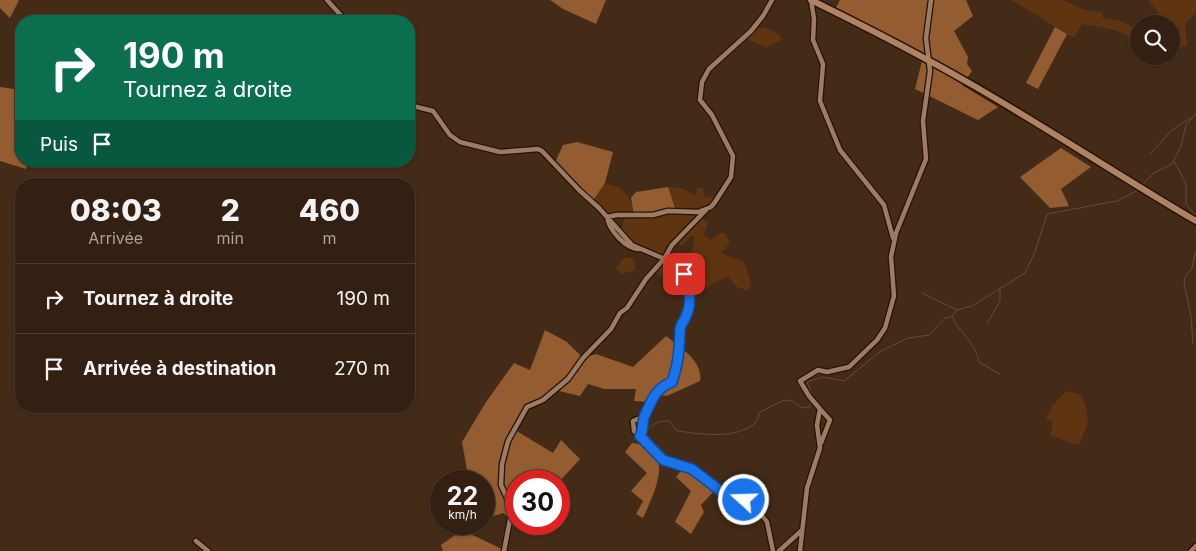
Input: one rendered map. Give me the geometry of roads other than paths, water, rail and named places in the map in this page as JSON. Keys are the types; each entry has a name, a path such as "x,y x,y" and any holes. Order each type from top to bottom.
{"main road":[{"path":"811,0 928,60 994,97 1139,188 1195,220"}],"street":[{"path":"328,0 341,15"},
{"path":"504,551 512,509 505,497 500,478 504,452 510,436 527,408 543,400 568,379 583,358 611,329 620,313 627,308 646,279 664,259 672,245 715,202 727,184 733,167 734,156 712,116 700,100 702,82 716,62 751,30 763,16 772,0"},
{"path":"811,0 814,19 813,40 824,68 820,101 840,150 884,205 893,242"},
{"path":"800,551 801,531 808,488 830,420 809,396 800,381 818,370 827,372 849,367 882,334 894,296 891,257 893,242 914,183 926,159 923,127 930,70 926,38 931,0"},
{"path":"415,107 433,111 450,135 460,142 500,152 538,149 542,151 632,245 678,267 689,284 688,310 680,329 680,351 672,382 659,388 650,402 649,410 644,417 644,430 640,436"},
{"path":"607,217 706,210"},
{"path":"820,409 817,425 821,443"},
{"path":"644,417 636,419 633,424 636,434 663,460 692,469 726,495 744,500 755,506 767,522 773,551"},
{"path":"779,551 801,531"},
{"path":"196,540 208,551"},
{"path":"1191,551 1196,546"}],"waterway":[{"path":"1142,185 1154,173 1172,164 1181,146 1186,125 1196,113"},
{"path":"1150,154 1171,131 1190,118"},
{"path":"1174,161 1186,184 1186,204 1196,216"},
{"path":"813,398 807,382 823,377 844,381 881,351 908,338 929,335 945,318 951,317 957,310 972,306 1025,273 1035,252 1047,214 1117,201 1138,190"},
{"path":"1193,344 1191,316 1184,283 1185,277 1192,268 1196,250"},
{"path":"987,324 1000,301 1000,289"},
{"path":"922,293 957,310"},
{"path":"952,316 973,347 979,362 1000,374"},
{"path":"647,430 657,423 669,421 677,431 728,434 747,428 756,422 760,412 784,400 792,401 803,408 809,407 812,402"}]}
